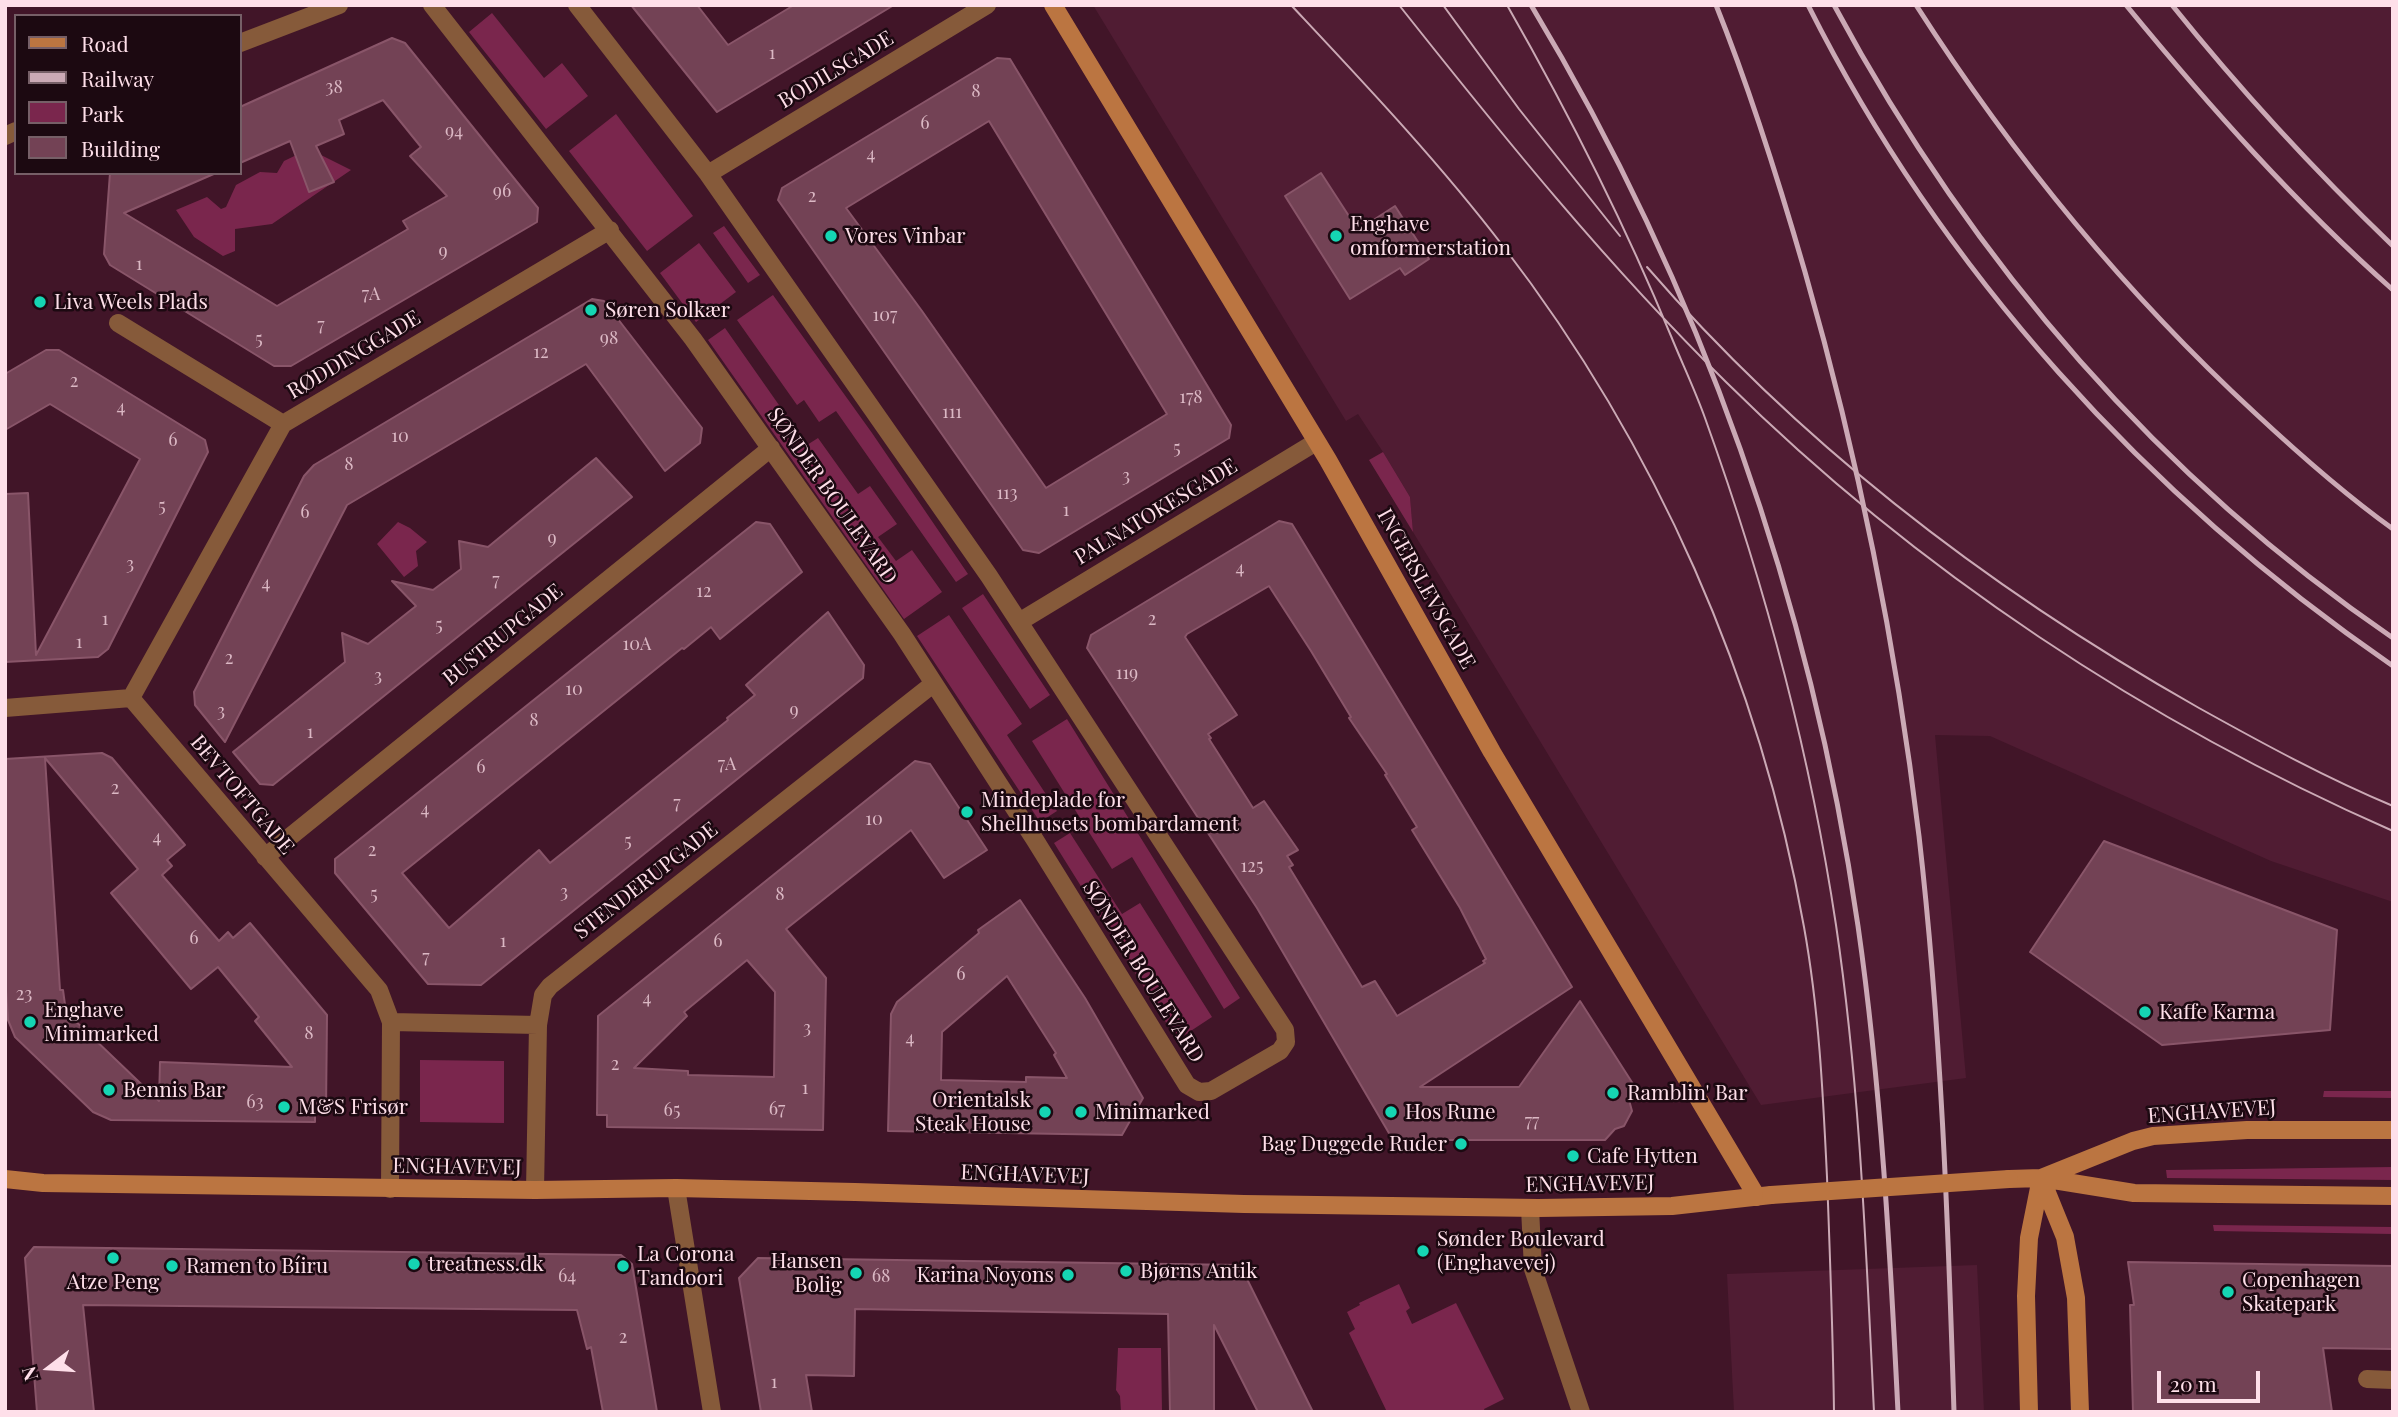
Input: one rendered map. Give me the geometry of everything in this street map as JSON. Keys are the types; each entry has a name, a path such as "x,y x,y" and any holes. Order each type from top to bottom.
{"street":[{"path":"242,42 339,5"},
{"name":"SØNDER BOULEVARD","path":"432,5 693,339 902,634 1035,840 1187,1086 1199,1092 1211,1091 1280,1051 1286,1042 1285,1031 1019,622 708,174 577,5"},
{"name":"BODILSGADE","path":"708,174 988,5"},
{"name":"INGERSLEVSGADE","path":"1053,5 1316,442 1492,752 1764,1196"},
{"name":"RØDDINGGADE","path":"131,698 283,424 610,230"},
{"path":"118,323 283,424"},
{"name":"PALNATOKESGADE","path":"1019,622 1316,442"},
{"name":"BUSTRUPGADE","path":"265,857 771,448"},
{"name":"STENDERUPGADE","path":"535,1190 538,1024 543,995 550,986 933,684"},
{"path":"5,708 131,698"},
{"name":"BEVTOFTGADE","path":"131,698 379,990 391,1021 390,1189"},
{"path":"391,1021 538,1024"},
{"name":"ENGHAVEVEJ","path":"2041,1178 2133,1141 2153,1136 2247,1130 2393,1130"},
{"path":"2029,1412 2026,1296 2029,1238 2041,1178"},
{"path":"2041,1178 2065,1237 2076,1298 2080,1412"},
{"name":"ENGHAVEVEJ","path":"5,1180 43,1183 390,1189 676,1188 1244,1205 1530,1208 1672,1206 1764,1196 2041,1178 2134,1193 2393,1196"},
{"path":"676,1188 712,1412"},
{"path":"1530,1208 1533,1269 1581,1412"},
{"path":"2367,1379 2393,1380"}],"shaded area":[{"path":"1093,5 2393,5 2393,902 2271,861 1990,736 1935,735 1966,1078 1761,1105 1413,532 1410,497 1383,452 1358,414 1346,421"},
{"path":"1977,1265 1984,1412 1734,1412 1727,1274"}],"green space":[{"path":"492,13 544,78 562,63 588,96 546,129 469,32"},
{"path":"616,114 693,216 647,251 569,151"},
{"path":"309,149 351,170 272,224 235,229 235,251 223,256 194,237 176,210 207,197 221,209 226,207 236,185 260,172 277,173 284,161"},
{"path":"724,226 760,275 748,283 713,233"},
{"path":"699,243 736,292 696,322 660,273"},
{"path":"773,295 968,574 956,582 836,411 819,422 804,400 797,405 737,320"},
{"path":"725,328 807,445 818,438 858,494 870,486 897,524 878,537 896,561 912,550 942,592 904,619 708,340"},
{"path":"1383,452 1410,497 1413,532 1369,460"},
{"path":"398,522 427,542 416,551 418,566 404,577 377,544"},
{"path":"983,594 1050,695 1030,709 962,608"},
{"path":"949,615 1022,724 1007,735 1057,811 1040,822 917,636"},
{"path":"1067,719 1240,998 1224,1009 1132,857 1112,869 1032,741"},
{"path":"1070,833 1122,914 1140,903 1212,1017 1177,1040 1054,843"},
{"path":"420,1060 504,1061 504,1123 420,1122"},
{"path":"2324,1091 2393,1091 2393,1098 2323,1097"},
{"path":"2393,1167 2393,1180 2167,1178 2166,1170"},
{"path":"2213,1225 2393,1227 2393,1234 2214,1231"},
{"path":"1399,1284 1410,1308 1406,1311 1412,1324 1456,1303 1504,1399 1484,1409 1485,1412 1387,1412 1349,1333 1355,1329 1347,1312 1360,1305 1359,1303"},
{"path":"1118,1348 1161,1348 1162,1412 1121,1412 1120,1396 1116,1390"}],"building":[{"path":"631,5 697,5 728,45 794,5 894,5 717,112"},
{"path":"392,38 405,43 538,208 537,222 291,366 274,366 110,265 104,254 110,175 211,175 124,213 277,306 408,229 403,221 447,196 410,156 421,147 383,100 339,120 344,134 316,146 334,182 309,192 290,141 242,162 242,106"},
{"path":"997,58 1010,59 1231,425 1229,438 1039,553 1023,550 778,200 782,188","holes":["989,121 1167,414 1046,488 846,208"]},
{"name":"Enghave omformerstation","path":"1321,173 1358,230 1395,206 1429,259 1405,275 1400,268 1350,299 1285,196"},
{"path":"592,299 604,301 702,428 700,443 665,471 586,364 347,505 225,742 195,705 194,692 304,476 314,465"},
{"path":"46,350 59,350 205,440 208,452 108,649 98,657 5,662 5,494 28,493 36,655 140,459 50,404 5,430 5,374"},
{"path":"596,458 632,497 273,785 260,784 233,752 345,662 342,633 368,644 416,606 392,581 433,590 461,569 459,541 488,547"},
{"path":"1279,521 1292,524 1572,987 1420,1087 1519,1087 1580,1001 1635,1087 1629,1100 1632,1111 1624,1126 1615,1129 1605,1140 1393,1140 1257,908 1087,648 1091,635","holes":["1269,586 1351,717 1349,718 1387,774 1385,775 1417,827 1412,830 1460,908 1486,959 1483,961 1485,963 1397,1016 1375,981 1362,987 1289,867 1293,865 1287,856 1298,850 1264,801 1253,808 1209,739 1211,738 1208,734 1237,715 1185,637"]},
{"path":"756,522 770,524 802,572 720,639 711,627 682,648 402,873 449,928 539,850 550,863 728,720 727,718 755,695 746,685 828,612 864,665 863,678 481,985 428,984 335,873 335,859"},
{"path":"102,753 112,758 185,845 167,860 172,866 162,875 219,941 228,932 233,938 250,923 327,1015 326,1111 315,1112 315,1122 111,1120 93,1112 15,1037 8,1020 5,975 5,759","holes":["45,758 138,869 111,893 191,989 218,967 259,1017 255,1021 292,1067 160,1062 159,1101 66,1012 63,990 60,990"]},
{"path":"915,761 930,764 987,850 944,878 911,830 786,929 826,978 823,1130 607,1127 607,1115 597,1115 598,1016","holes":["747,960 775,992 774,1077 688,1075 688,1071 634,1068 687,1016 684,1012"]},
{"path":"2104,841 2337,930 2330,1030 2162,1045 2030,952"},
{"path":"1020,900 1085,998 1143,1098 1122,1135 888,1131 891,1014 897,1002 979,933 978,930","holes":["1007,976 1056,1053 1054,1055 1067,1078 1026,1077 1026,1082 941,1080 942,1032"]},
{"path":"34,1247 621,1255 632,1264 657,1412 603,1412 591,1347 587,1349 577,1310 83,1305 94,1412 37,1412 25,1258"},
{"path":"758,1258 1240,1265 1313,1412 1258,1412 1214,1325 1214,1412 1170,1412 1168,1314 855,1309 854,1376 806,1375 812,1412 761,1412 739,1278"},
{"path":"2128,1262 2393,1266 2393,1349 2323,1348 2332,1412 2133,1412 2130,1305 2134,1305"}],"tram line":[{"path":"1291,5 1453,183 1558,322 1608,402 1654,484 1694,568 1730,655 1760,744 1785,835 1809,958 1824,1114 1834,1412"},
{"path":"1399,5 1516,151 1639,292 1726,382 1799,451 1876,516 1956,578 2038,636 2124,691 2212,742 2393,831"},
{"path":"1443,5 1519,109 1620,236"},
{"path":"1507,5 1615,209 1693,387 1747,542 1783,668 1813,796 1844,986 1861,1168 1874,1412"},
{"path":"1647,267 1707,333 1836,455 1975,565 2123,663 2199,708 2319,772 2393,806"}],"railway":[{"path":"1531,5 1592,112 1647,222 1696,334 1740,449 1778,566 1811,684 1837,805 1866,986 1884,1168 1898,1412"},
{"path":"1716,5 1764,137 1824,342 1858,481 1887,622 1910,765 1927,908 1946,1196 1954,1412"},
{"path":"1808,5 1862,103 1921,197 1987,287 2058,372 2135,453 2217,529 2303,600 2393,666"},
{"path":"1834,5 1887,98 1945,188 2008,273 2075,355 2147,433 2224,506 2306,574 2393,638"},
{"path":"1916,5 1991,115 2072,220 2115,270 2160,319 2255,413 2322,473 2393,529"},
{"path":"2126,5 2254,153 2322,223 2393,290"},
{"path":"2172,5 2279,129 2393,246"}],"place":[{"name":"Vores Vinbar","path":"831,236"},
{"name":"Enghave omformerstation","path":"1336,236"},
{"name":"Liva Weels Plads","path":"40,302"},
{"name":"Søren Solkær","path":"591,310"},
{"name":"Mindeplade for Shellhusets bombardament","path":"967,812"},
{"name":"Kaffe Karma","path":"2145,1012"},
{"name":"Enghave Minimarked","path":"30,1022"},
{"name":"Bennis Bar","path":"109,1090"},
{"name":"Ramblin' Bar","path":"1613,1093"},
{"name":"M&S Frisør","path":"284,1107"},
{"name":"Orientalsk Steak House","path":"1045,1112"},
{"name":"Minimarked","path":"1081,1112"},
{"name":"Hos Rune","path":"1391,1112"},
{"name":"Bag Duggede Ruder","path":"1461,1144"},
{"name":"Cafe Hytten","path":"1573,1156"},
{"name":"Sønder Boulevard (Enghavevej)","path":"1423,1251"},
{"name":"Atze Peng","path":"113,1258"},
{"name":"treatness.dk","path":"414,1264"},
{"name":"Ramen to Bíiru","path":"172,1266"},
{"name":"La Corona Tandoori","path":"623,1266"},
{"name":"Bjørns Antik","path":"1126,1271"},
{"name":"Hansen Bolig","path":"856,1273"},
{"name":"Karina Noyons","path":"1068,1275"},
{"name":"Copenhagen Skatepark","path":"2228,1292"}]}
